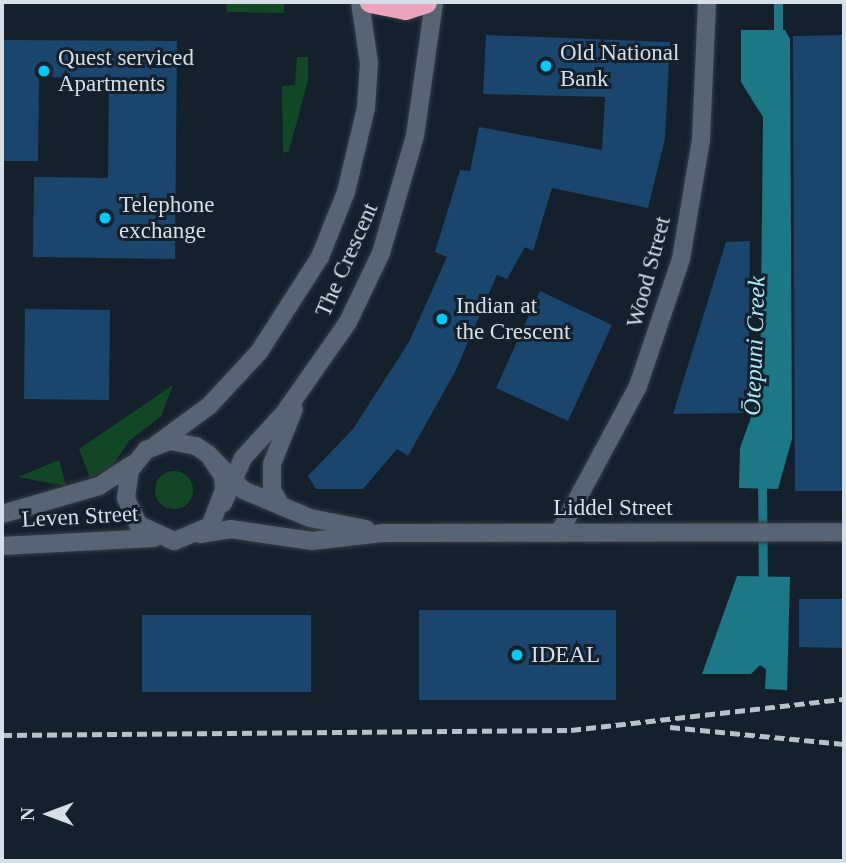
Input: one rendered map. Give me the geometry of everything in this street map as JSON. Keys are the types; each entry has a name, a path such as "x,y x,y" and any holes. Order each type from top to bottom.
{"highway":[{"path":"370,2 405,9 426,2"}],"street":[{"name":"The Crescent","path":"157,444 209,406 259,352 320,257 345,192 366,108 369,63 360,2"},
{"name":"The Crescent","path":"223,503 230,480 302,390 348,323 393,223 415,136 434,2"},
{"name":"Wood Street","path":"559,533 638,386 681,259 701,140 707,2"},
{"path":"281,506 272,490 272,464 302,390"},
{"path":"184,442 208,454 223,476 223,503 200,534 161,539 130,512 126,484 137,459 157,444 184,442"},
{"name":"Liddel Street","path":"208,454 230,480 281,506 383,533"},
{"name":"Leven Street","path":"2,514 99,486 137,459"},
{"name":"Liddel Street","path":"200,534 230,529 312,541 383,533 844,532"},
{"name":"Leven Street","path":"2,546 113,537 161,539"}],"green space":[{"path":"226,2 284,2 284,13 227,12"},
{"path":"297,57 308,57 308,80 289,151 283,153 282,86 295,85"},
{"path":"173,385 161,416 129,441 112,466 90,478 79,449"},
{"path":"59,460 66,486 18,477"},
{"path":"174,471 188,476 193,490 188,504 174,509 160,504 155,490 160,476"}],"water":[{"path":"741,30 785,30 790,39 792,439 778,489 739,488 740,448 760,392 763,117 741,82"},
{"path":"737,576 790,577 787,690 765,689 766,669 760,665 751,674 702,674"}],"building":[{"path":"486,35 670,42 665,138 648,208 552,188 533,251 525,247 507,279 497,275 456,370 408,456 397,449 363,489 316,489 308,476 353,429 409,342 447,257 435,252 460,170 470,171 479,127 602,150 605,97 483,94"},
{"path":"844,35 844,491 795,491 793,36"},
{"path":"2,40 177,41 175,259 33,257 34,177 108,178 109,78 39,77 38,161 2,161"},
{"path":"750,241 748,413 673,414 726,242"},
{"path":"540,291 612,325 568,421 496,388"},
{"path":"25,309 110,310 109,400 24,399"},
{"path":"799,599 844,599 844,648 799,647"},
{"name":"IDEAL","path":"419,610 616,610 616,700 419,700"},
{"path":"142,615 311,615 311,692 142,692"}],"waterway":[{"name":"Ōtepuni Creek","path":"778,2 778,42"},
{"name":"Ōtepuni Creek","path":"762,478 763,586"}],"railway":[{"path":"2,735 571,730 844,699"},
{"path":"670,727 844,744"}],"place":[{"name":"Old National Bank","path":"546,66"},
{"name":"Quest serviced Apartments","path":"44,71"},
{"name":"Telephone exchange","path":"105,218"},
{"name":"Indian at the Crescent","path":"442,319"},
{"name":"IDEAL","path":"517,655"}]}
